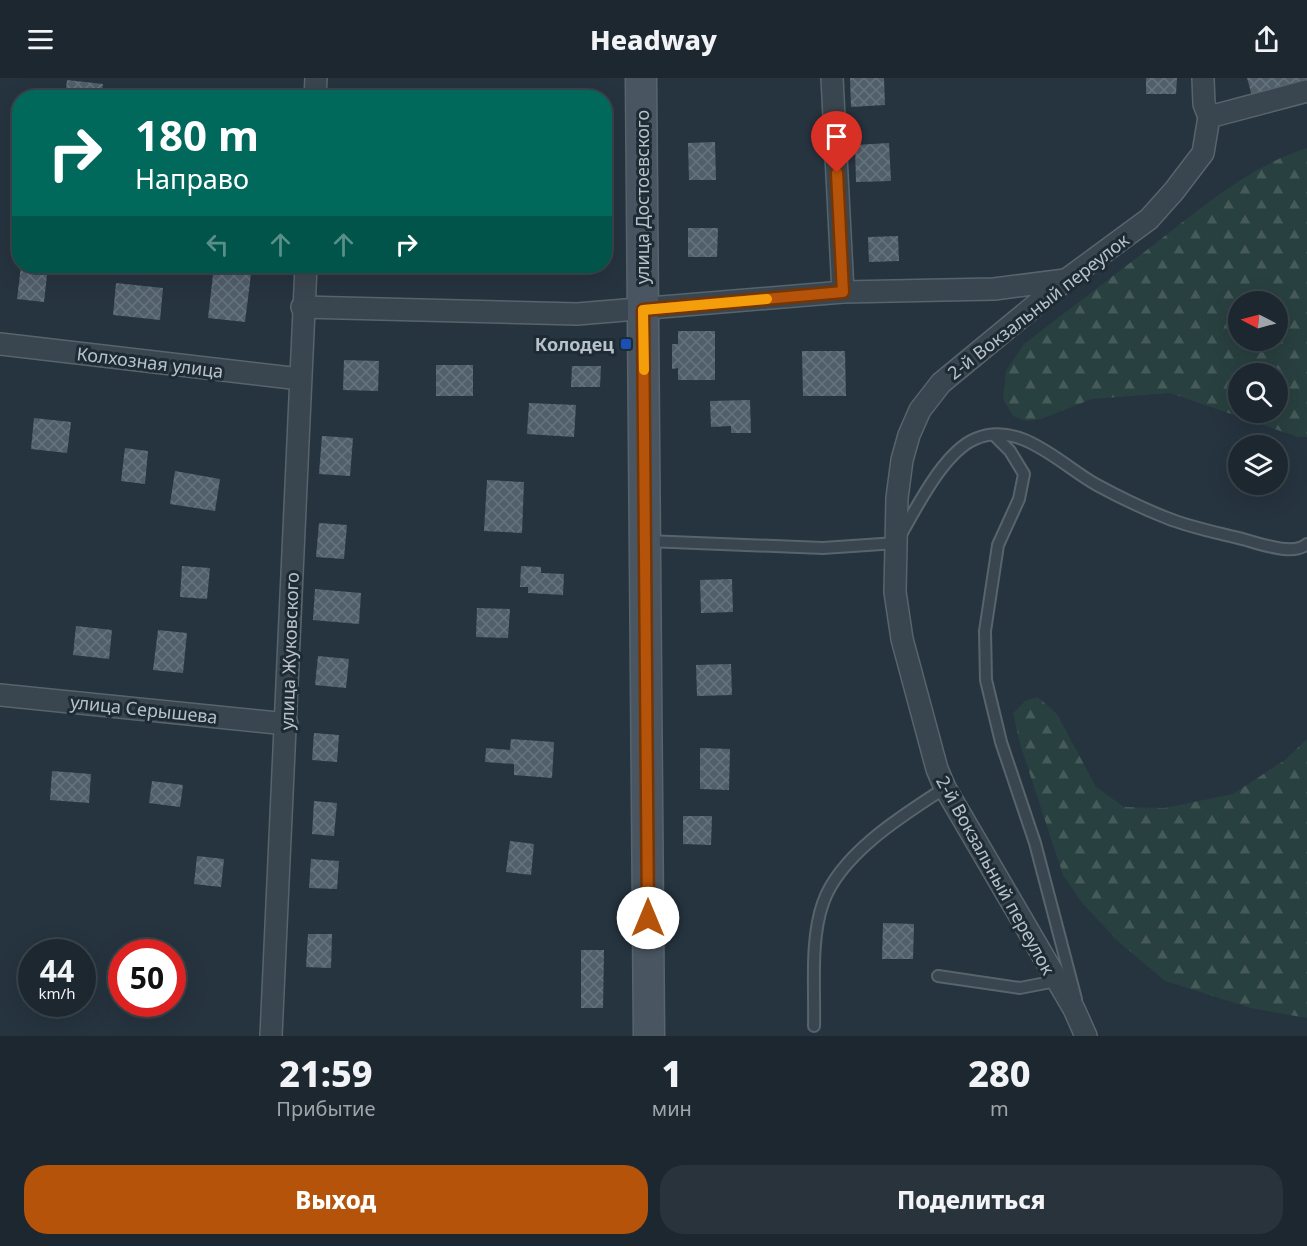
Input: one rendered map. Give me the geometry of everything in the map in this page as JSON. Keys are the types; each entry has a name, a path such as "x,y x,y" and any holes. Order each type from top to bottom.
{"main road":[{"name":"улица Достоевского","path":"641,78 649,1036"}],"street":[{"path":"832,78 843,292"},
{"path":"1203,78 1204,104 1209,117 1307,91"},
{"name":"2-й Вокзальный переулок","path":"1086,1036 1074,1010 945,788 931,748 902,639 895,592 897,498 902,460 920,410 941,383 1066,280 1149,219 1203,153 1209,117"},
{"name":"улица Жуковского","path":"271,1036 287,724 302,307 305,273"},
{"path":"302,307 577,314 843,292 994,289 1066,280"},
{"name":"Колхозная улица","path":"0,344 300,379"},
{"name":"улица Серышева","path":"0,695 287,724"}],"lane":[{"path":"994,435 1010,451 1024,474 1019,499 998,545 985,631 986,680 1001,742 1035,843 1086,1036"},
{"path":"644,541 823,548 896,543 933,483 959,449 975,439 994,435 1021,438 1063,460 1095,484 1166,518 1274,548 1303,548 1307,544"},
{"path":"814,1026 816,941 822,904 831,884 843,867 898,818 945,788"},
{"path":"938,976 1020,988 1056,981"}],"green space":[{"path":"1307,148 1307,437 1298,437 1257,423 1288,423 1288,363 1228,363 1228,413 1170,393 1092,399 1041,419 1026,421 1013,416 1003,399 1006,371 1024,344 1209,202 1266,165"},
{"path":"1038,697 1057,714 1096,787 1124,807 1164,808 1233,794 1285,760 1307,739 1307,1018 1251,1008 1165,981 1119,942 1082,903 1063,875 1021,747 1013,713 1025,701"}],"building":[{"path":"850,78 884,78 885,105 851,107"},
{"path":"1146,78 1177,78 1176,94 1146,94"},
{"path":"1247,78 1307,78 1307,82 1252,96"},
{"path":"67,80 103,84 102,90 66,90"},
{"path":"715,142 716,180 689,180 688,143"},
{"path":"889,143 891,181 856,182 855,145"},
{"path":"688,228 718,228 717,257 688,257"},
{"path":"898,236 899,261 869,262 868,237"},
{"path":"20,273 47,273 44,302 17,299"},
{"path":"213,273 251,273 245,322 208,318"},
{"path":"354,273 354,275 327,274"},
{"path":"116,283 163,288 160,320 113,315"},
{"path":"678,331 715,331 715,380 678,380 678,368 672,369 672,344 678,344"},
{"path":"802,351 845,351 846,396 803,396"},
{"path":"344,360 379,361 378,391 343,390"},
{"path":"436,365 473,365 473,396 436,396"},
{"path":"572,366 601,366 600,387 571,387"},
{"path":"750,400 751,433 731,433 731,426 711,427 710,401"},
{"path":"529,403 576,405 574,437 527,434"},
{"path":"34,418 71,422 67,453 31,449"},
{"path":"322,436 353,438 350,476 319,474"},
{"path":"125,448 148,451 145,484 121,481"},
{"path":"175,471 220,479 215,511 170,504"},
{"path":"487,480 524,482 522,533 484,531"},
{"path":"319,523 347,525 344,559 316,557"},
{"path":"182,566 210,568 207,599 180,597"},
{"path":"521,566 541,567 541,573 564,574 563,595 528,593 528,587 520,587"},
{"path":"732,579 733,612 701,613 700,580"},
{"path":"315,589 361,593 359,624 313,620"},
{"path":"477,608 510,609 508,638 476,637"},
{"path":"76,626 112,630 109,659 73,655"},
{"path":"158,630 187,633 183,673 153,670"},
{"path":"318,656 349,659 346,688 315,685"},
{"path":"731,664 732,695 697,696 696,665"},
{"path":"314,733 339,735 337,762 312,760"},
{"path":"511,739 554,742 552,778 514,775 514,764 485,762 486,748 510,750"},
{"path":"700,748 730,749 729,790 700,789"},
{"path":"52,771 91,774 89,803 50,800"},
{"path":"152,781 183,785 180,807 149,803"},
{"path":"314,801 337,803 334,836 312,834"},
{"path":"683,816 712,816 711,845 683,844"},
{"path":"510,841 534,844 531,875 506,872"},
{"path":"197,856 224,859 221,887 194,884"},
{"path":"311,859 339,861 337,889 309,888"},
{"path":"883,923 914,924 913,959 882,959"},
{"path":"308,934 332,934 331,968 306,967"},
{"path":"581,950 604,950 603,1008 581,1008"}],"slow traffic":[{"path":"644,370 643,310 767,299"}],"place":[{"name":"Колодец","path":"626,344"}],"route":[{"path":"648,918 643,310 843,292 837,173"}]}
